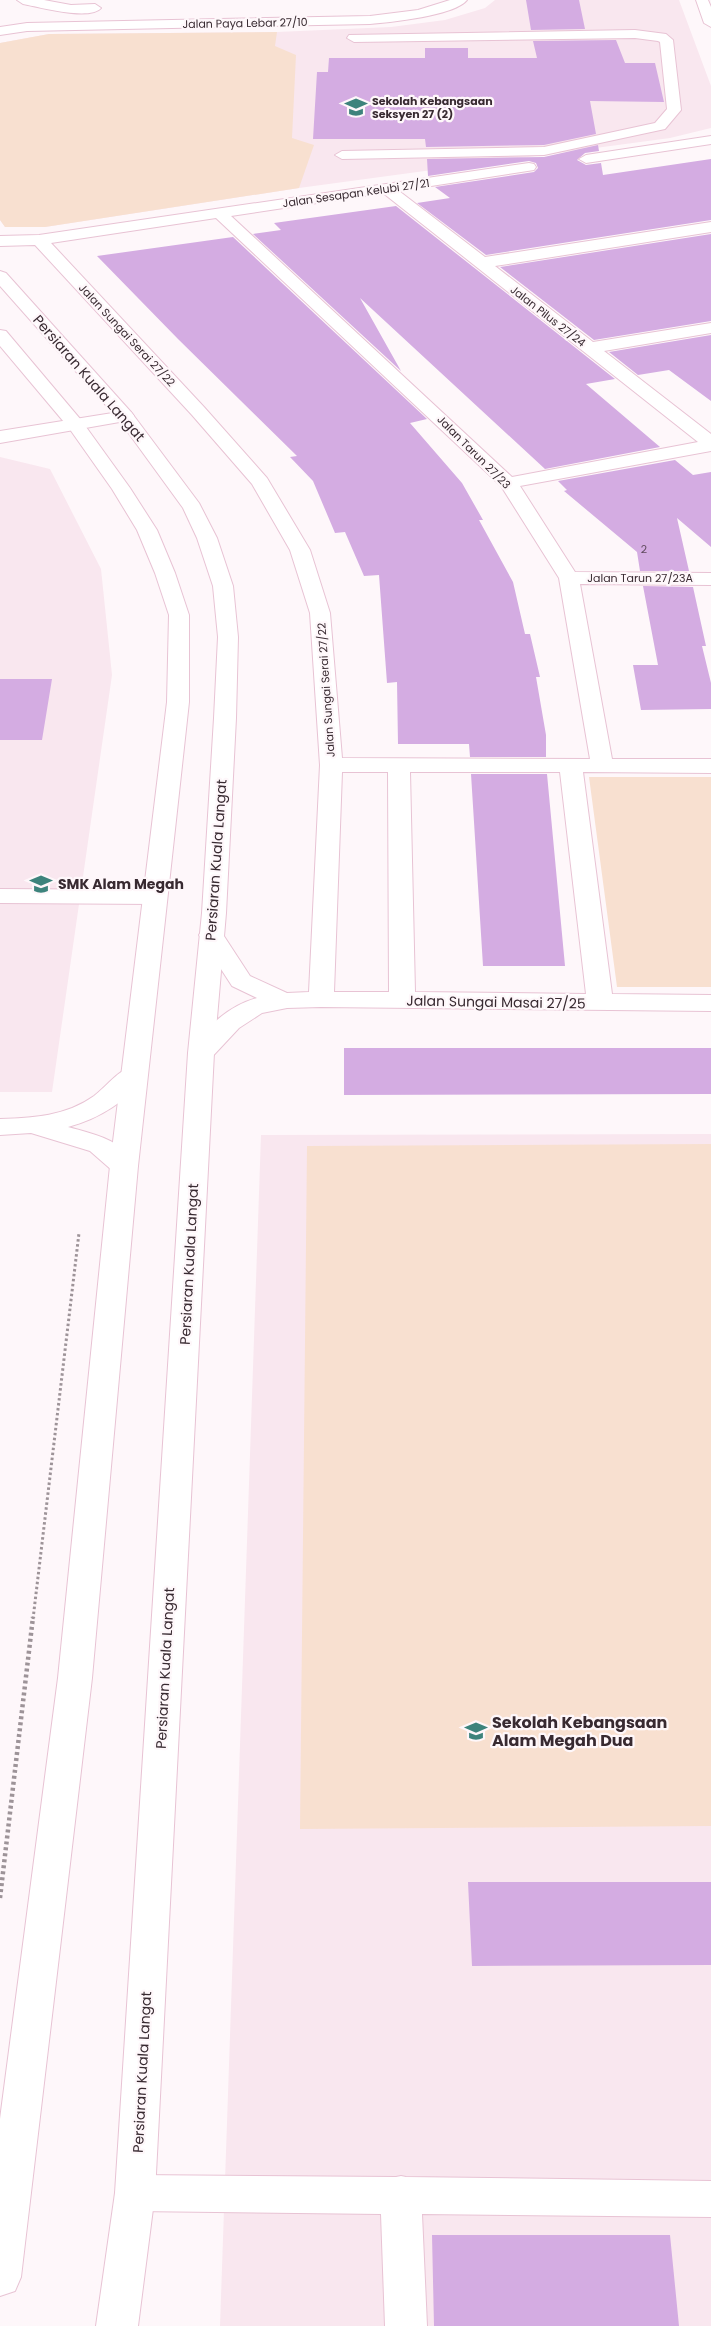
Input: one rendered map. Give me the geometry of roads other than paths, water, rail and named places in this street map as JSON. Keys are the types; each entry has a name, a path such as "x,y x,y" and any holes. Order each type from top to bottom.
{"street":[{"path":"22,0 71,9 110,8"},
{"name":"Jalan Paya Lebar 27/10","path":"27,27 398,18 428,12 461,0"},
{"path":"702,0 711,23"},
{"path":"334,21 348,43 507,36 635,34 661,37 666,40 674,110 660,126 544,151 342,155"},
{"path":"0,23 27,27"},
{"path":"0,31 27,27"},
{"name":"Jalan Sesapan Kelubi 27/21","path":"0,241 39,240 711,140"},
{"name":"Jalan Pilus 27/24","path":"386,188 711,444"},
{"name":"Jalan Tarun 27/23","path":"218,213 360,343 508,483 569,578 602,766"},
{"path":"480,263 711,227"},
{"path":"0,251 39,240"},
{"name":"Jalan Sungai Serai 27/22","path":"39,240 198,411 260,482 300,550 320,613 331,765 321,999"},
{"name":"Persiaran Kuala Langat","path":"0,276 125,416 192,506 208,538 223,586 228,637 212,935 201,1053 135,2193 117,2326"},
{"path":"589,348 711,328"},
{"path":"0,335 76,424 121,488 147,530 165,573 179,615 178,702 124,1166 75,1678 0,2277"},
{"path":"0,438 125,416"},
{"path":"508,483 711,444"},
{"name":"Jalan Tarun 27/23A","path":"569,578 711,579"},
{"path":"331,765 711,766"},
{"path":"399,766 402,1000"},
{"path":"571,766 600,1003"},
{"path":"0,896 155,897"},
{"name":"Jalan Sungai Masai 27/25","path":"212,935 241,981 282,1000"},
{"name":"Jalan Sungai Masai 27/25","path":"201,1053 235,1017 282,1000 711,1003"},
{"path":"0,1127 34,1126 86,1112 100,1104 134,1074"},
{"path":"34,1126 100,1146 124,1166"},
{"path":"135,2193 711,2198"},
{"path":"401,2194 406,2326"}],"place":[{"name":"Sekolah Kebangsaan Seksyen 27 (2)","path":"356,107"},
{"name":"SMK Alam Megah","path":"41,884"},
{"name":"Sekolah Kebangsaan Alam Megah Dua","path":"476,1731"}]}
